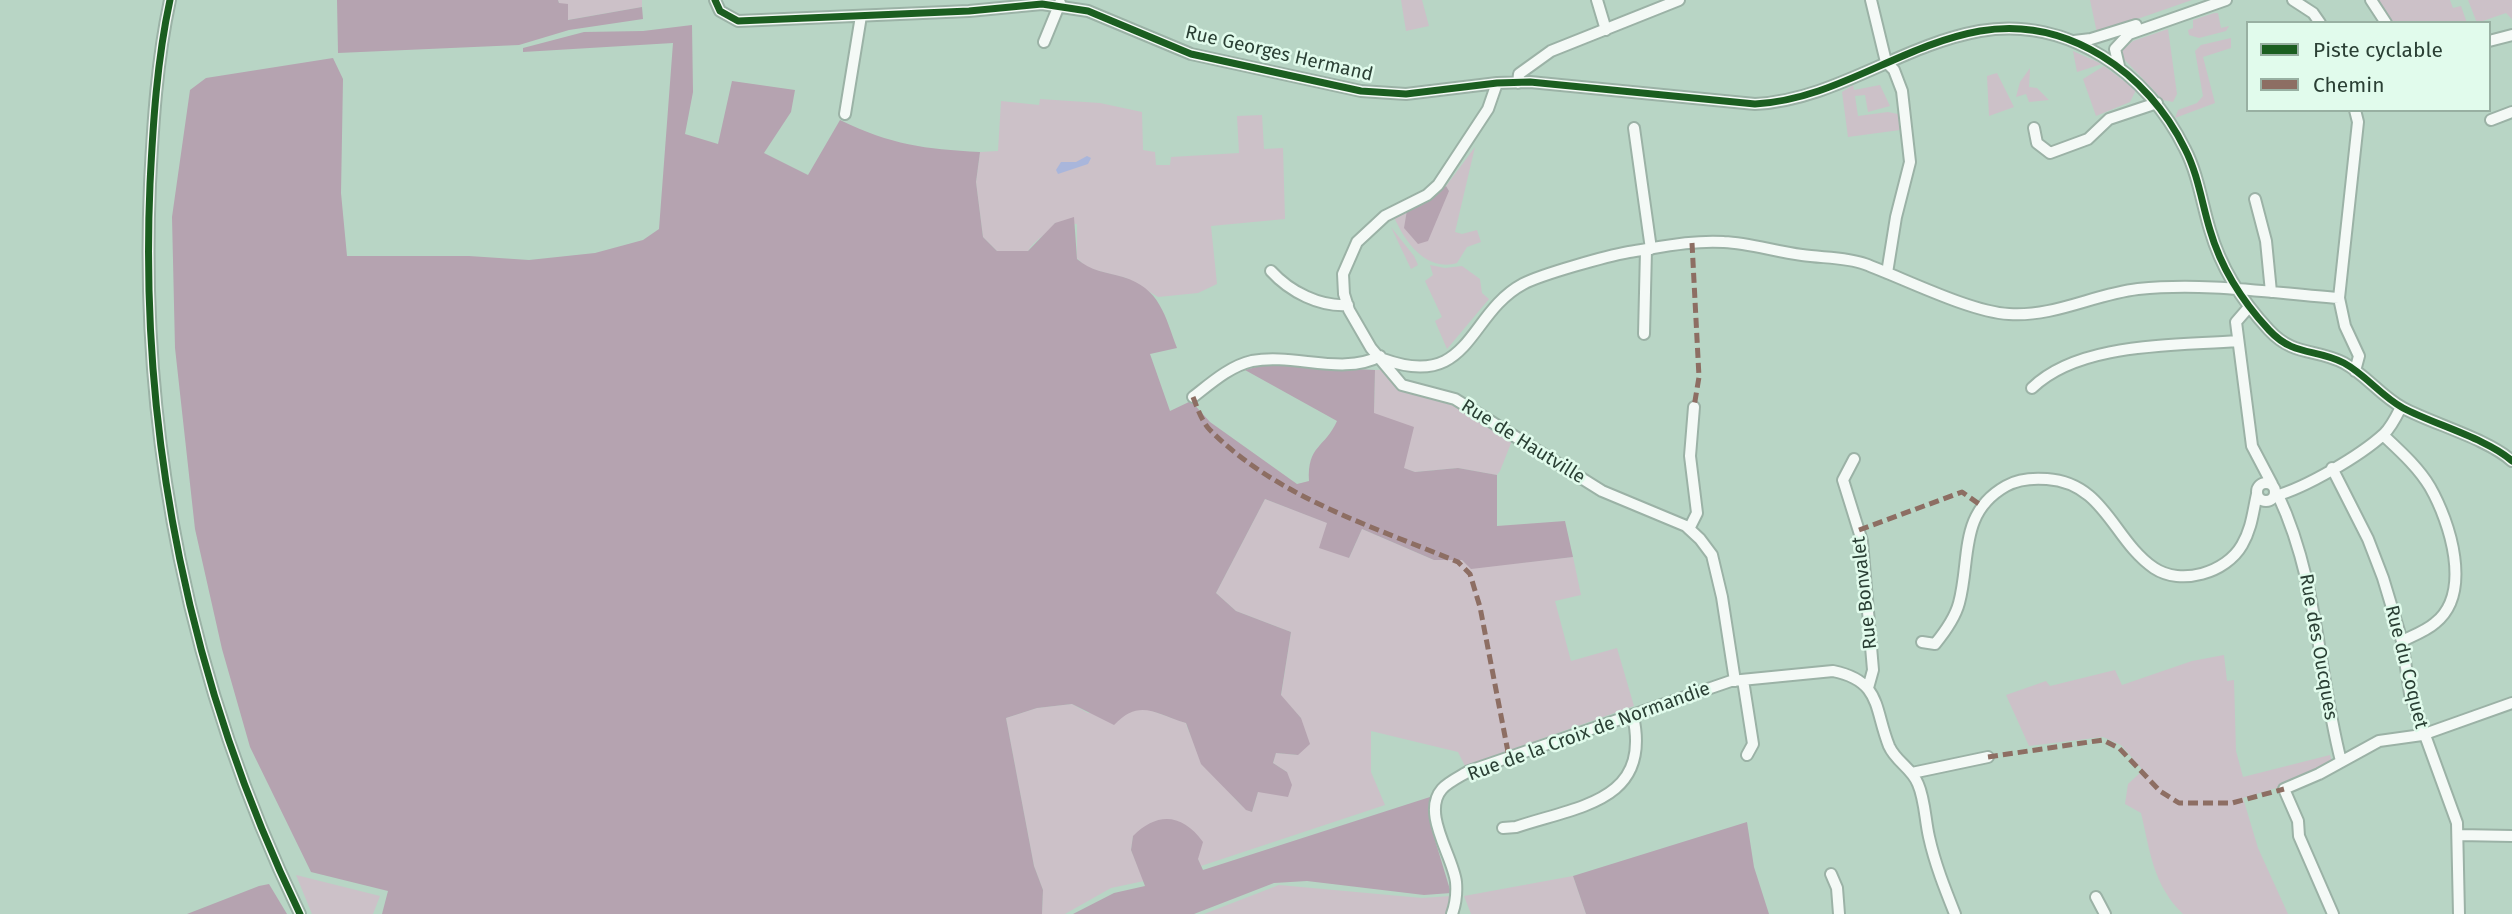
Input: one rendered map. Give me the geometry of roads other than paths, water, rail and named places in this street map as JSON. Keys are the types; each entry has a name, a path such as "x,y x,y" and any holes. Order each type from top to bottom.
{"street":[{"path":"170,0 153,124 147,259 151,356 162,462 178,558 201,654 237,766 300,914"},
{"name":"Rue Georges Hermand","path":"716,0 720,11 738,21 1060,3 1097,14 1191,54 1361,91 1406,94 1518,83 1755,104 1783,102 1829,88 1885,62 1962,34 1991,29 2032,30 2100,52 2119,66 2157,103 2186,150 2211,233 2234,287 2270,332 2295,351 2321,355 2356,370 2401,407 2512,461"},
{"path":"1597,0 1606,30"},
{"path":"1518,83 1520,74 1551,51 1679,0"},
{"path":"1871,0 1885,62 1894,70 1902,91 1910,162 1896,217 1887,273"},
{"path":"2072,41 2110,34 2204,0"},
{"path":"2119,66 2115,49 2129,34 2226,0"},
{"path":"2293,0 2313,13 2319,21"},
{"path":"2371,0 2385,21"},
{"path":"1044,42 1060,3"},
{"path":"845,114 862,16"},
{"path":"2100,52 2110,34"},
{"path":"2491,41 2512,36"},
{"name":"Rue de Hautville","path":"1497,83 1489,109 1438,185 1427,195 1385,216 1357,242 1343,274 1348,305 1357,327 1402,385 1455,399 1602,491 1689,529 1712,555 1753,744 1747,755"},
{"path":"2034,128 2037,143 2050,153 2088,139 2109,119 2157,103"},
{"path":"2356,112 2358,122 2339,298 2345,326 2360,356 2356,370"},
{"path":"2491,120 2512,112"},
{"path":"1634,128 1649,249 1644,334"},
{"path":"2255,199 2266,241 2271,292"},
{"path":"1193,397 1230,370 1252,361 1295,359 1349,364 1368,362 1381,357 1398,364 1425,365 1449,360 1460,352 1509,294 1524,283 1625,253 1700,242 1727,242 1862,262 2006,314 2050,312 2120,292 2141,289 2234,287 2339,298"},
{"path":"1271,271 1281,282 1317,302 1333,306 1348,305"},
{"name":"Rue des Oucques","path":"2249,307 2236,322 2236,341 2252,446 2261,464 2268,493 2305,568 2329,716 2341,761"},
{"path":"2032,388 2063,365 2118,352 2236,341"},
{"path":"1689,529 1697,513 1690,456 1694,407"},
{"path":"1923,642 1935,644 1944,634 1959,604 1968,532 1978,511 1994,493 2009,484 2034,478 2056,480 2078,487 2096,499 2140,557 2155,569 2171,575 2204,574 2231,557 2244,543 2255,510 2268,493 2332,468 2383,435 2393,424 2401,407"},
{"path":"2383,435 2408,458 2430,487 2452,546 2454,566 2451,601 2446,611 2435,624 2402,641"},
{"name":"Rue Bonvalet","path":"1854,459 1843,480 1862,541 1874,670 1868,688"},
{"name":"Rue du Coquet","path":"2332,468 2368,538 2402,641 2410,694 2459,835 2459,914"},
{"name":"Rue de la Croix de Normandie","path":"1453,913 1457,900 1456,880 1437,821 1436,803 1443,787 1469,771 1739,680 1833,671 1849,674 1868,688"},
{"path":"1868,688 1877,701 1892,753 1919,784 1937,868 1955,914"},
{"path":"2333,914 2299,836 2298,821 2284,789 2379,741 2423,734 2512,703"},
{"path":"1503,828 1516,827 1614,793 1626,780 1633,764 1636,733 1633,716"},
{"path":"1912,773 1988,757"},
{"path":"2459,835 2512,836"},
{"path":"1831,874 1837,888 1839,914"},
{"path":"2096,897 2105,914"}],"water":[{"path":"1087,156 1091,158 1088,164 1058,174 1056,170 1061,162 1076,162"}]}
